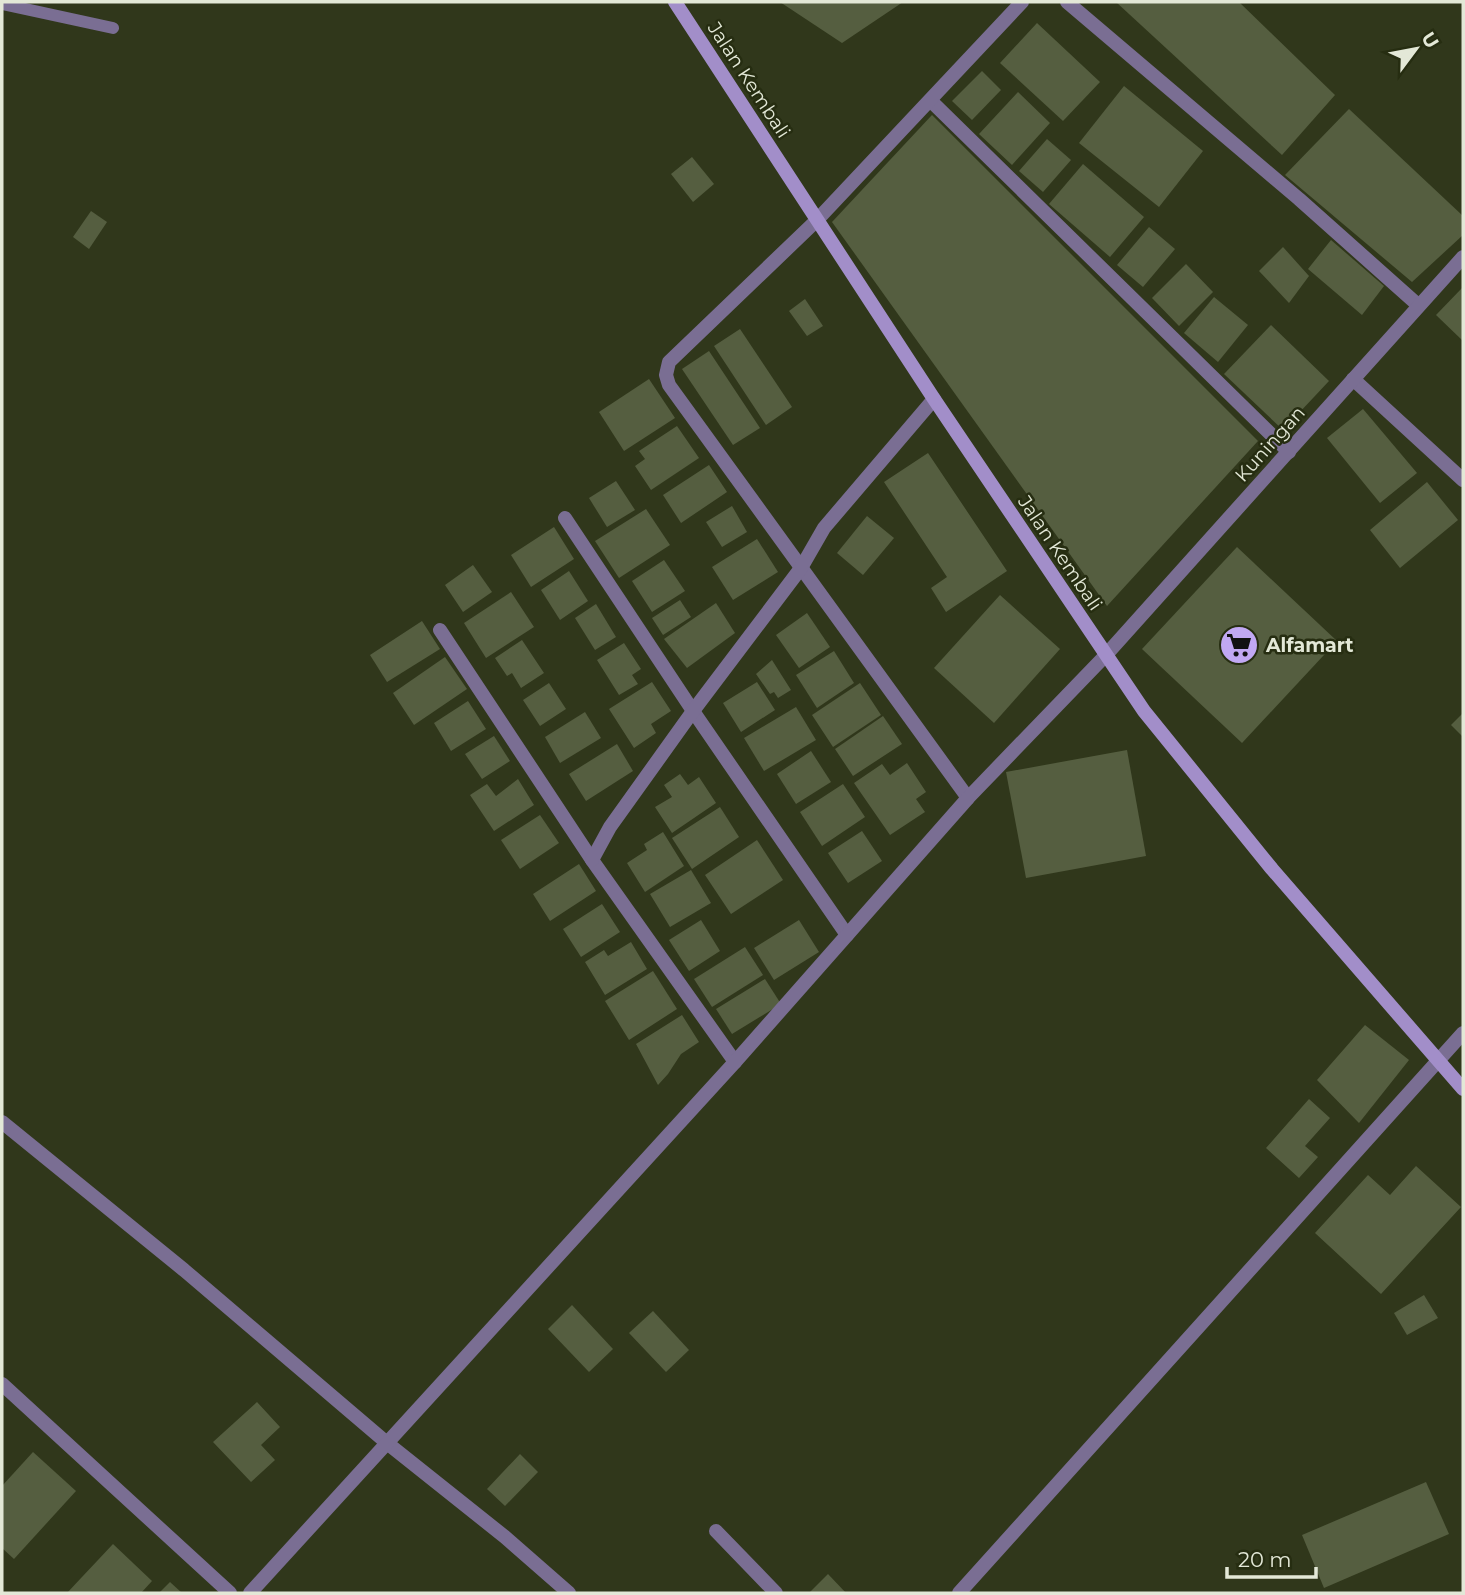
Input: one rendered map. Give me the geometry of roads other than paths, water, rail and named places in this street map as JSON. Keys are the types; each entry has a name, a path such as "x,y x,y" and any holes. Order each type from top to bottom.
{"street":[{"name":"Jalan Kembali","path":"675,2 934,399 1144,711 1272,869 1463,1089"},
{"path":"968,798 669,385 666,375 669,362 817,220 1022,2"},
{"path":"1066,2 1299,199 1418,305"},
{"path":"930,102 1289,452"},
{"name":"Kuningan","path":"250,1593 735,1062 968,798 1105,656 1463,257"},
{"path":"1353,379 1463,480"},
{"path":"592,860 610,827 801,568 824,528 934,399"},
{"path":"565,518 847,935"},
{"path":"440,630 592,860 735,1062"},
{"path":"958,1593 1463,1034"},
{"path":"2,1122 184,1270 569,1593"},
{"path":"2,1384 230,1593"},
{"path":"716,1531 776,1593"}],"lane":[{"path":"2,4 114,28"}],"place":[{"name":"Alfamart","path":"1239,645"}]}
